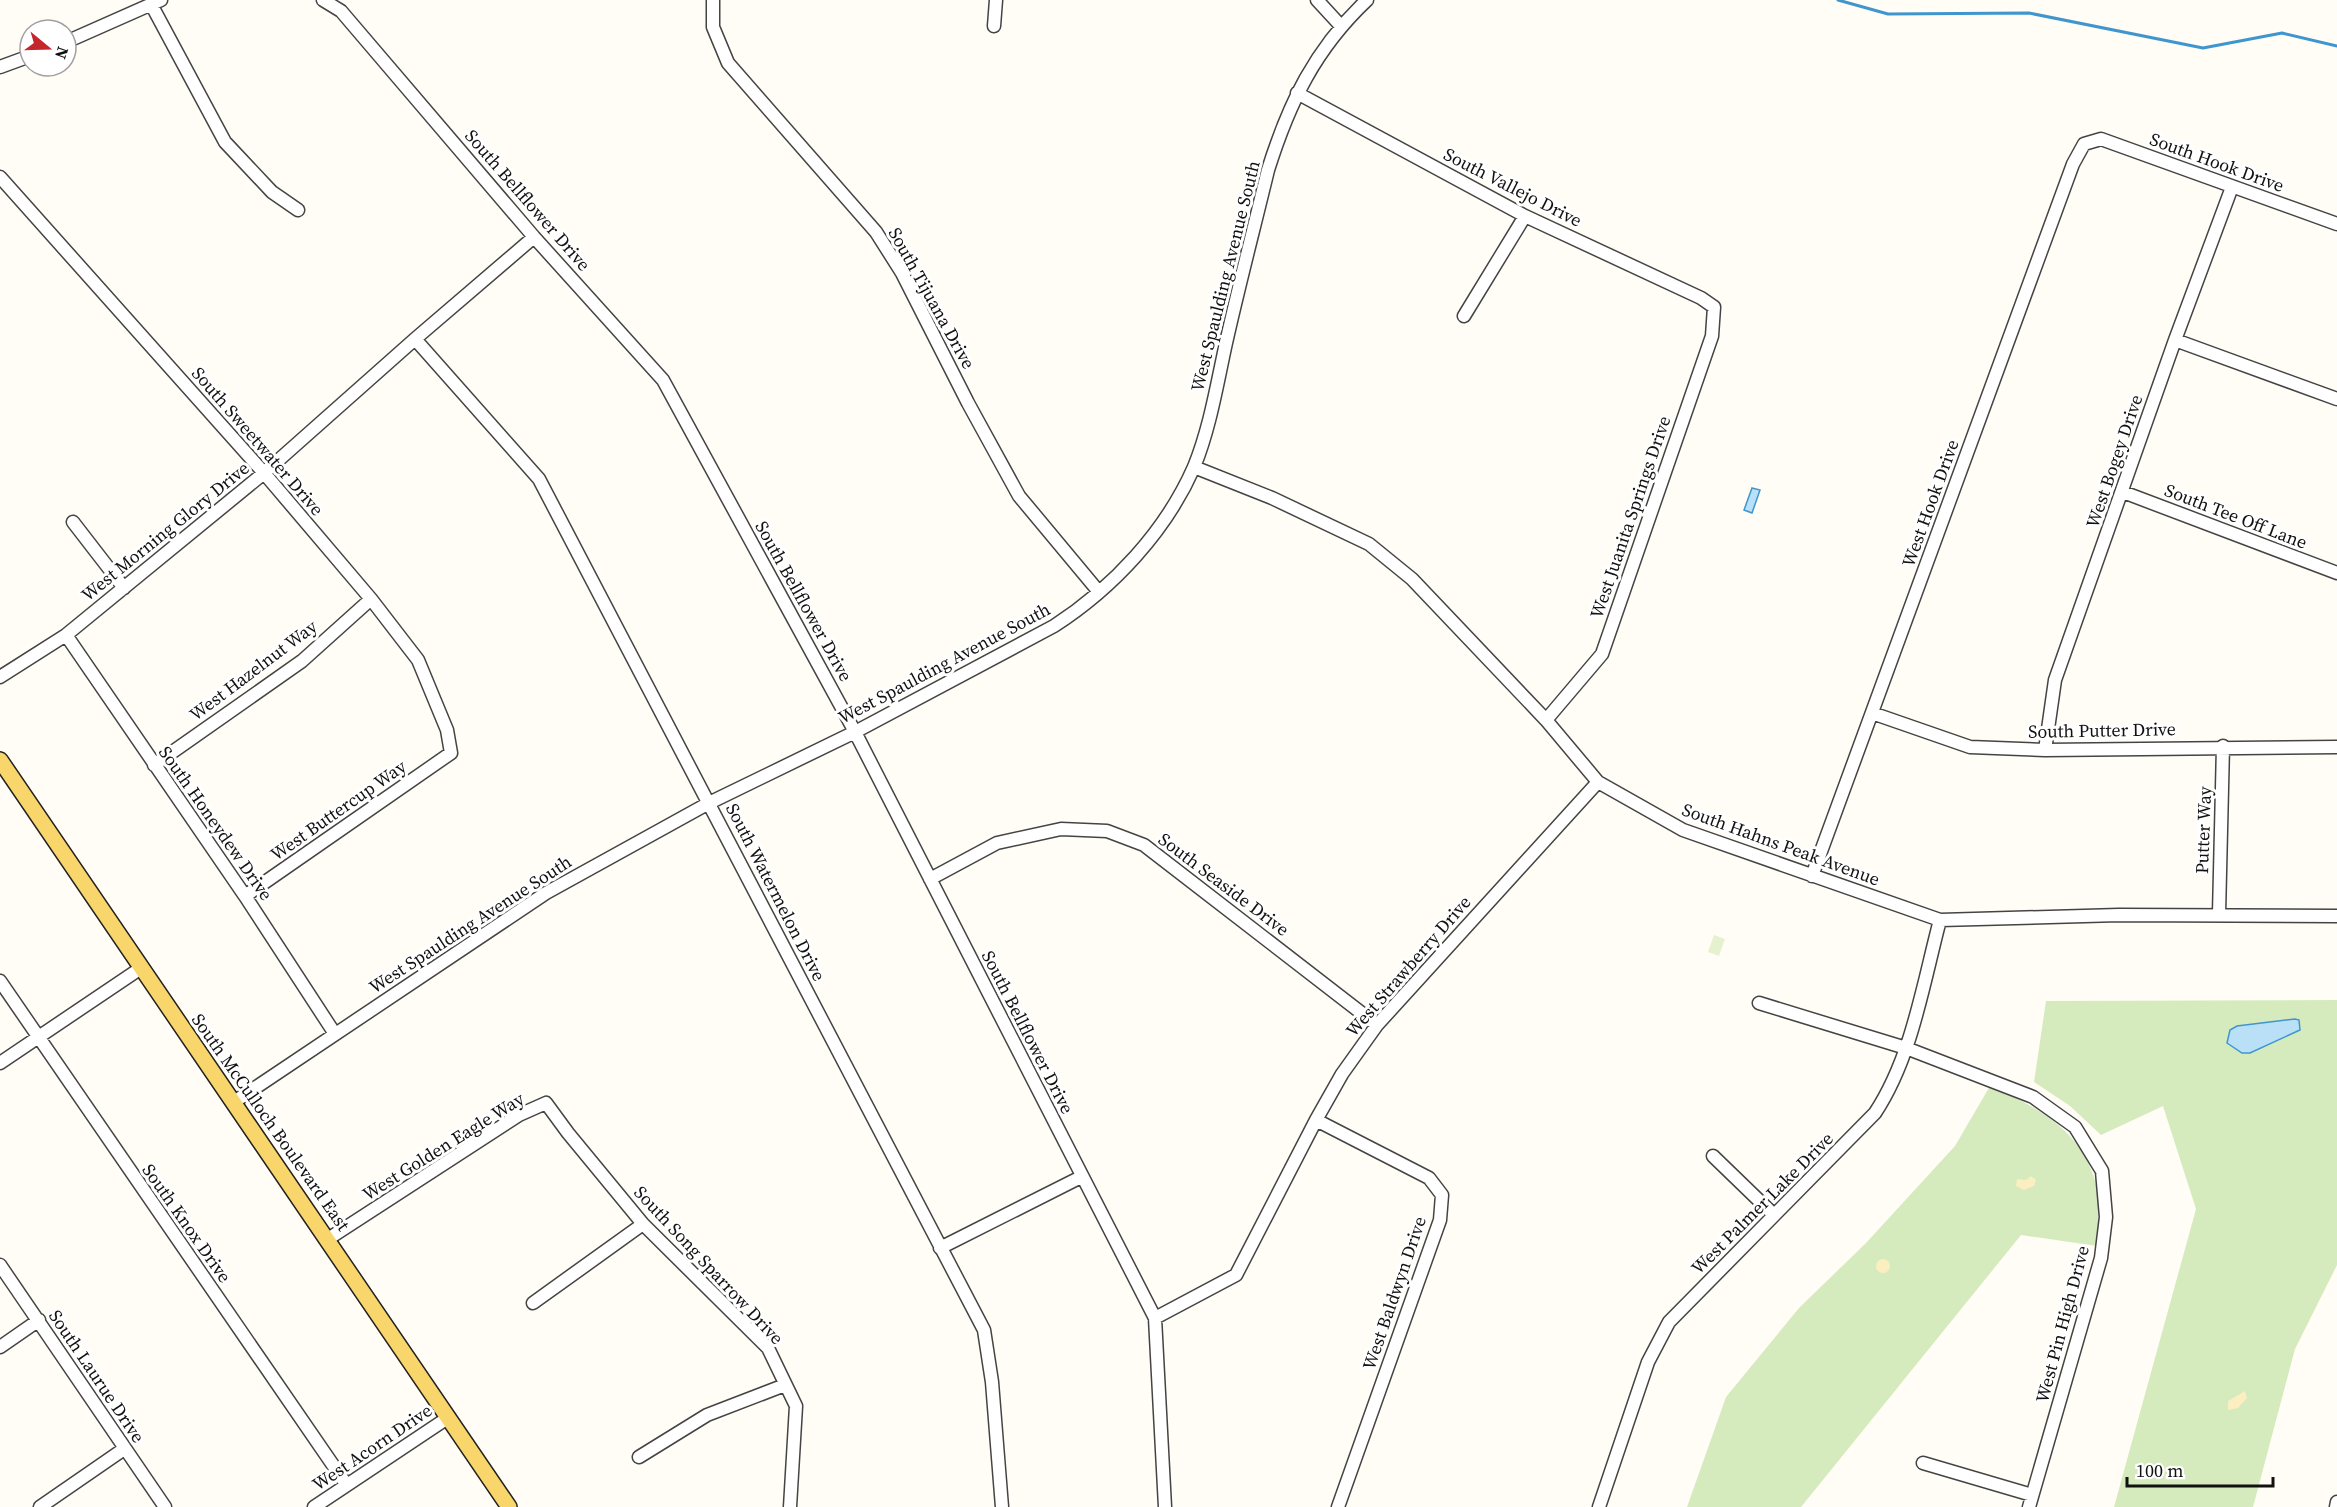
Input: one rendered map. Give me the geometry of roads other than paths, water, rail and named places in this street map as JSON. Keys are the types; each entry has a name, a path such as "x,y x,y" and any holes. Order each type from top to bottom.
{"main road":[{"name":"South McCulloch Boulevard East","path":"0,760 509,1507"}],"street":[{"name":"South Bellflower Drive","path":"323,0 341,11 534,237 663,380 855,732 1155,1318 1166,1507"},
{"name":"South Tijuana Drive","path":"713,0 713,27 728,63 876,232 902,273 968,403 1019,495 1099,592"},
{"path":"994,26 996,0"},
{"path":"1317,0 1340,25"},
{"name":"West Spaulding Avenue South","path":"234,1102 546,893 709,803 855,732 1054,626 1099,592 1148,541 1194,467 1209,421 1268,170 1281,129 1297,93 1340,25 1367,0"},
{"path":"78,37 156,2 225,142 272,192 298,210"},
{"path":"0,67 18,60"},
{"name":"South Vallejo Drive","path":"1297,93 1525,216 1701,298 1714,307"},
{"name":"South Hook Drive","path":"2084,144 2101,139 2337,224"},
{"name":"West Hook Drive","path":"1812,876 2073,164 2084,144"},
{"name":"South Sweetwater Drive","path":"0,177 264,473 371,599 418,660 447,730 451,753"},
{"name":"West Bogey Drive","path":"2045,750 2055,680 2175,340 2232,187"},
{"path":"1464,316 1525,216"},
{"name":"West Morning Glory Drive","path":"0,677 66,635 264,473 534,237"},
{"name":"West Juanita Springs Drive","path":"1546,720 1602,654 1712,336 1714,307"},
{"name":"South Watermelon Drive","path":"415,339 540,479 984,1330 992,1382 1002,1507"},
{"path":"2175,340 2337,399"},
{"name":"South Hahns Peak Avenue","path":"1194,467 1292,507 1369,544 1412,579 1546,720 1598,782 1683,830 1940,920 2219,914 2337,916"},
{"name":"South Tee Off Lane","path":"2123,492 2337,573"},
{"path":"74,522 124,588"},
{"name":"West Hazelnut Way","path":"154,765 302,660 371,599"},
{"name":"South Honeydew Drive","path":"66,635 245,896 335,1034"},
{"name":"South Putter Drive","path":"1872,713 1970,747 2045,750 2223,746 2337,747"},
{"name":"Putter Way","path":"2219,914 2223,746"},
{"name":"West Buttercup Way","path":"245,896 451,753"},
{"name":"West Strawberry Drive","path":"1155,1318 1236,1275 1316,1120 1342,1074 1377,1025 1598,782"},
{"name":"South Seaside Drive","path":"930,879 997,843 1061,829 1107,831 1144,846 1377,1025"},
{"name":"West Palmer Lake Drive","path":"1599,1507 1648,1362 1669,1322 1875,1113 1890,1091 1906,1048 1940,920"},
{"path":"0,1063 141,968"},
{"name":"South Knox Drive","path":"0,981 346,1484"},
{"name":"West Pin High Drive","path":"1759,1002 1906,1048 2033,1097 2075,1127 2102,1171 2106,1217 2102,1258 2030,1501"},
{"name":"West Golden Eagle Way","path":"328,1239 519,1115 546,1103"},
{"name":"South Song Sparrow Drive","path":"546,1103 643,1224 768,1348 796,1406 790,1507"},
{"name":"West Baldwyn Drive","path":"1316,1120 1429,1178 1442,1195 1440,1220 1338,1507"},
{"path":"1713,1156 1774,1215"},
{"path":"940,1248 1081,1177"},
{"path":"532,1303 643,1224"},
{"name":"South Laurue Drive","path":"0,1264 165,1507"},
{"path":"0,1347 39,1320"},
{"path":"639,1457 707,1415 785,1385"},
{"name":"West Acorn Drive","path":"314,1507 449,1417"},
{"path":"40,1507 124,1449"},
{"path":"1923,1463 2030,1501"},
{"path":"2336,1507 2337,1502"}],"water":[{"path":"1752,488 1760,490 1752,513 1744,510"},
{"path":"2299,1020 2300,1030 2250,1053 2242,1053 2227,1043 2230,1030 2237,1026"}],"waterway":[{"path":"1838,0 1888,14 2029,13 2203,48 2282,33 2337,46"}]}
